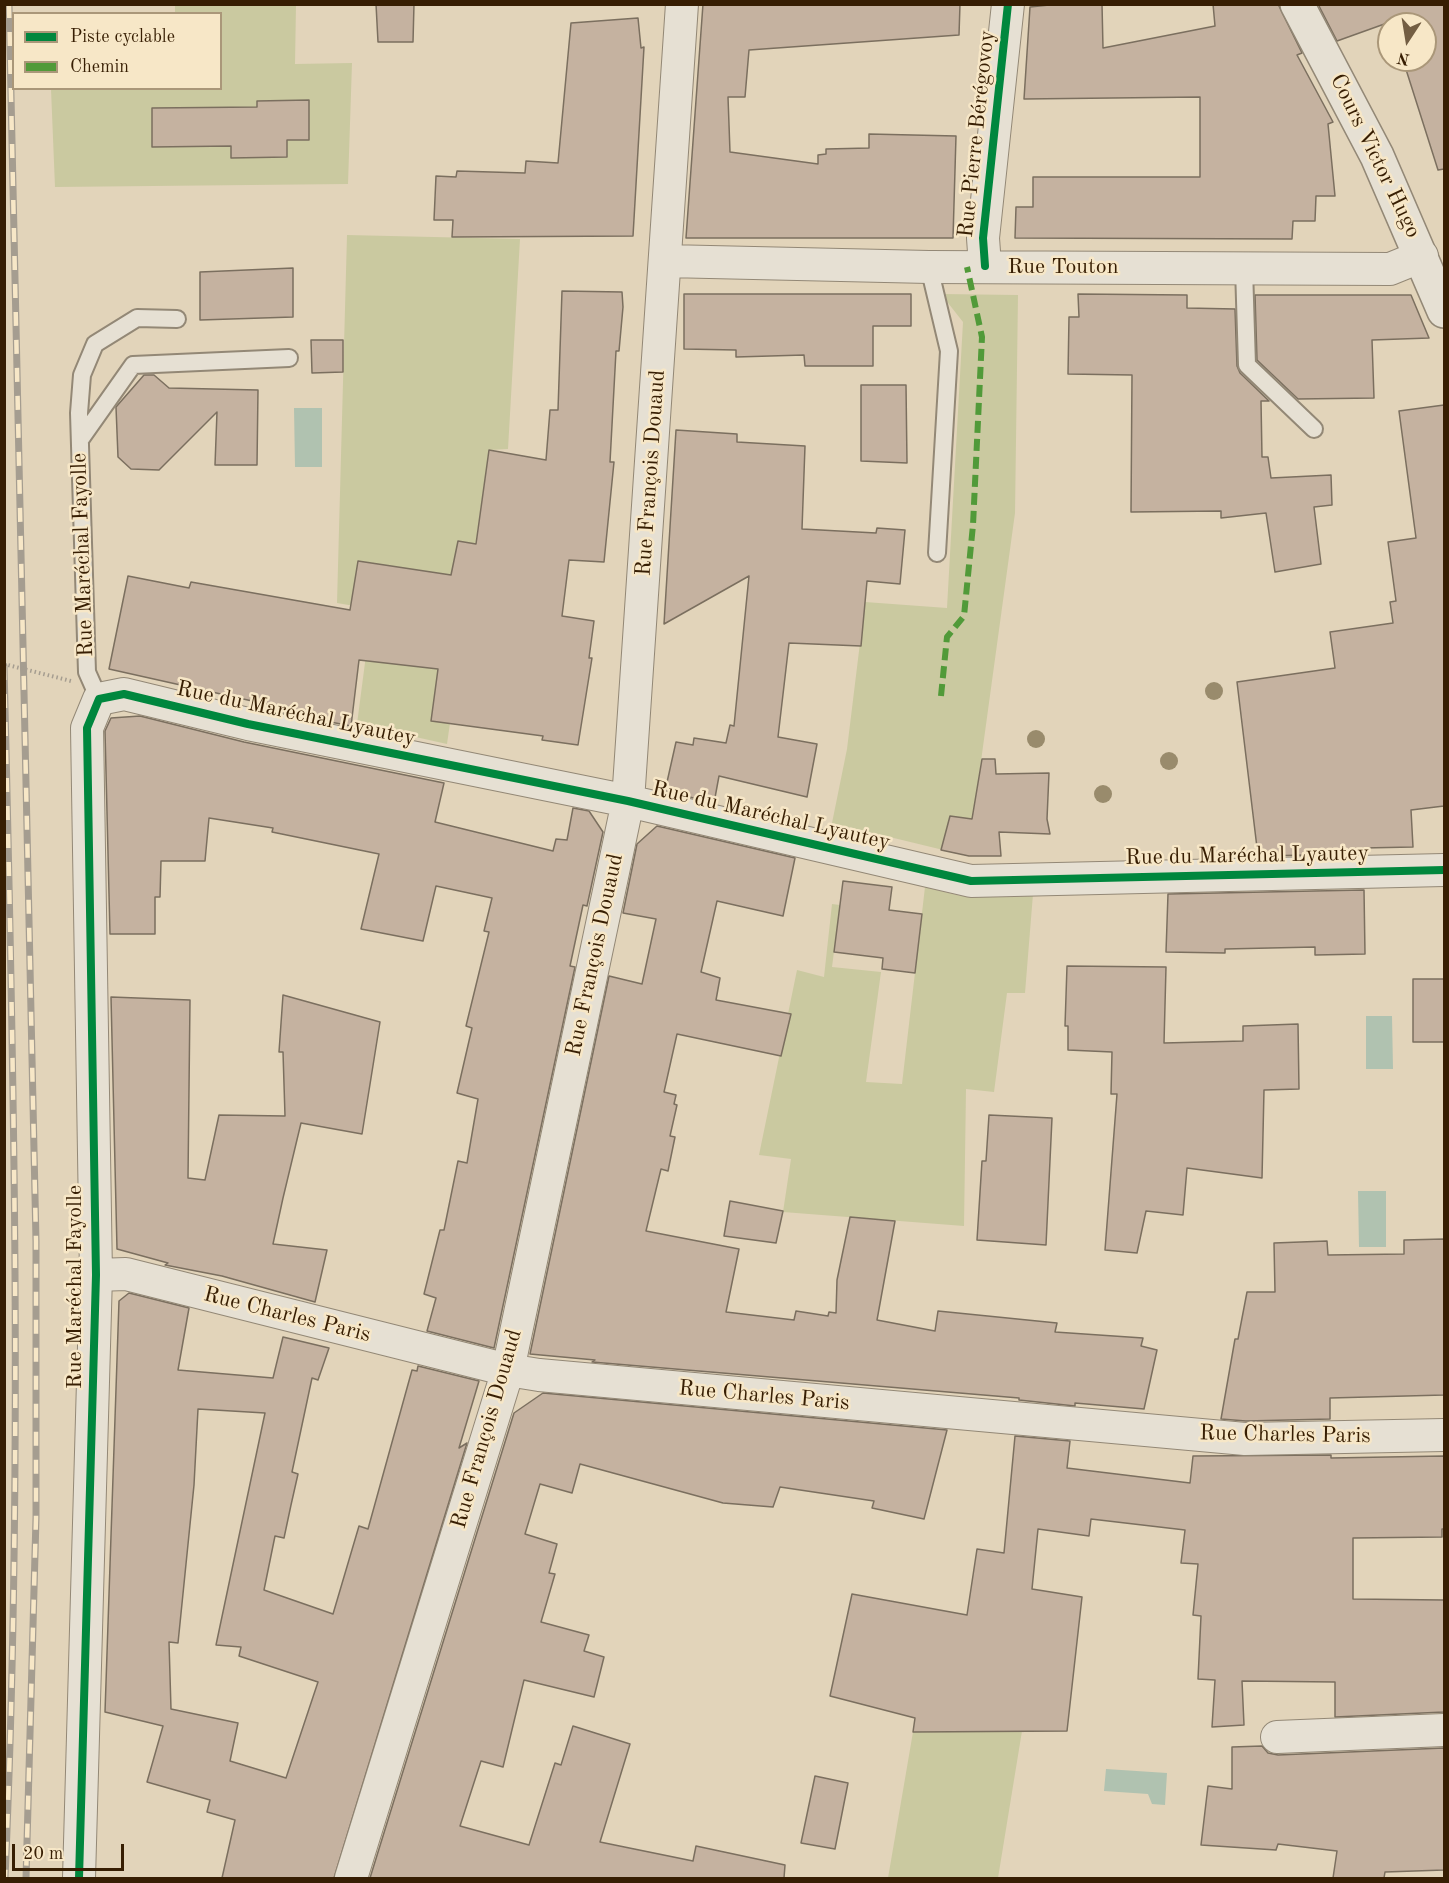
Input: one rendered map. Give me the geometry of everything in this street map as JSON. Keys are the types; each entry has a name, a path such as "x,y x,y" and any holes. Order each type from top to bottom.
{"street":[{"name":"Rue François Douaud","path":"351,1878 508,1370 628,801 682,4"},
{"name":"Rue Pierre Bérégovoy","path":"985,266 983,238 1008,4"},
{"name":"Cours Victor Hugo","path":"1297,4 1377,156 1444,311"},
{"name":"Rue Touton","path":"666,261 929,267 1390,269 1422,256"},
{"name":"Rue du Maréchal Lyautey","path":"99,699 124,694 248,724 628,801 971,881 1444,870"},
{"name":"Rue Maréchal Fayolle","path":"79,1878 96,1275 87,728 99,699"},
{"name":"Rue Charles Paris","path":"96,1275 126,1274 508,1370 539,1375 1245,1439 1444,1435"},
{"path":"1277,1737 1444,1730"}],"lane":[{"path":"929,267 949,351 937,553"},
{"path":"1244,268 1247,365 1314,429"},
{"name":"Rue Maréchal Fayolle","path":"99,699 87,672 79,413 82,375 95,344 137,318 177,319"},
{"path":"80,440 133,365 289,358"}],"path":[{"path":"4,664 71,681"}],"green space":[{"path":"175,5 296,5 295,64 352,63 348,184 55,187 51,90 222,90 222,12 175,12"},
{"path":"347,235 520,239 508,449 489,450 447,744 357,724 372,609 337,603"},
{"path":"941,294 1018,295 1015,513 968,856 832,823 847,749 865,602 947,608 963,322"},
{"path":"925,887 961,896 1033,894 1025,993 1007,993 994,1092 966,1089 964,1226 783,1212 791,1159 759,1155 797,970 824,977 832,904 840,905 832,967 881,972 866,1082 902,1084"},
{"path":"1022,1731 998,1878 888,1878 913,1732"}],"shaded area":[{"path":"294,408 322,408 322,467 295,467"},
{"path":"1366,1016 1392,1016 1393,1069 1366,1069"},
{"path":"1358,1191 1386,1191 1386,1247 1359,1247"},
{"path":"1106,1769 1167,1773 1165,1805 1152,1804 1148,1794 1104,1791"}],"building":[{"path":"376,4 414,4 413,42 378,42"},
{"path":"703,4 960,4 959,35 749,50 745,97 728,97 730,152 818,164 818,155 826,154 826,149 869,148 869,134 956,136 953,238 686,238"},
{"path":"1102,4 1103,48 1215,26 1213,4 1278,4 1302,53 1297,55 1333,122 1328,124 1335,196 1316,196 1315,221 1293,221 1292,239 1015,238 1016,207 1033,207 1033,177 1200,177 1200,97 1024,99 1030,7"},
{"path":"1318,4 1444,4 1444,169 1438,170 1407,72 1437,72 1437,12 1377,12 1377,27 1337,41"},
{"path":"638,18 641,48 644,47 633,236 452,237 453,220 434,220 436,176 456,177 457,171 525,173 526,161 558,163 571,23"},
{"path":"309,100 309,140 287,140 287,157 231,158 231,146 152,147 152,108 257,107 257,101"},
{"path":"293,268 293,317 200,320 200,272"},
{"path":"562,291 622,292 623,307 619,351 616,351 610,462 614,462 604,562 569,560 562,616 594,621 589,658 592,658 578,745 542,740 543,736 431,721 438,669 359,660 351,726 264,709 279,707 109,669 128,576 189,588 191,582 350,610 358,561 451,575 458,541 476,544 489,450 546,460 550,410 558,410"},
{"path":"684,294 911,294 911,326 873,326 873,366 805,366 804,355 736,357 736,350 684,349"},
{"path":"1078,294 1187,295 1187,308 1235,309 1237,366 1240,373 1269,401 1261,401 1262,457 1268,457 1271,478 1331,475 1332,505 1314,507 1321,564 1275,572 1266,513 1221,518 1221,511 1131,512 1132,375 1068,374 1069,317 1079,317"},
{"path":"1255,295 1411,295 1429,338 1372,340 1374,398 1298,399 1257,360"},
{"path":"311,340 343,340 343,372 312,373"},
{"path":"144,375 154,375 169,388 258,390 257,465 215,465 217,412 159,470 131,469 118,457 116,407"},
{"path":"861,385 906,385 907,463 861,461"},
{"path":"1444,405 1444,806 1411,810 1413,847 1363,848 1363,854 1258,856 1237,682 1335,668 1330,632 1393,623 1390,602 1396,601 1388,542 1416,538 1399,411"},
{"path":"676,430 737,434 737,442 805,446 802,529 876,533 877,528 905,530 900,584 867,581 861,646 789,643 778,737 817,744 807,797 719,776 714,803 665,791 676,742 693,745 694,738 726,743 730,725 734,726 749,576 664,624"},
{"path":"140,716 244,742 444,783 435,822 553,851 556,839 567,840 573,808 589,811 603,832 587,906 583,905 570,966 575,967 494,1348 427,1331 436,1298 424,1294 440,1230 444,1230 458,1161 467,1163 478,1099 457,1093 472,1028 466,1026 489,932 484,931 492,898 436,886 423,941 361,929 379,854 272,832 273,828 209,818 205,861 161,861 160,897 155,897 155,934 110,934 105,731 111,718"},
{"path":"982,759 995,759 996,774 1049,773 1047,819 1050,834 999,832 1001,856 969,856 941,850 950,816 972,819"},
{"path":"657,826 795,858 783,916 717,901 701,972 720,978 716,1000 791,1014 781,1056 677,1034 664,1092 676,1095 674,1104 677,1105 670,1136 675,1137 668,1171 661,1169 646,1231 739,1249 726,1312 794,1320 796,1311 828,1316 829,1312 836,1313 837,1280 850,1217 895,1221 877,1320 935,1331 938,1311 1057,1323 1055,1332 1143,1338 1141,1346 1157,1350 1144,1409 1075,1403 1075,1406 1019,1400 1019,1398 592,1362 595,1360 530,1354 609,976 642,984 656,919 623,913 637,844"},
{"path":"843,881 892,887 889,910 922,914 915,973 882,969 883,958 834,952"},
{"path":"1364,890 1365,954 1315,955 1315,947 1225,949 1225,953 1166,952 1168,894"},
{"path":"1067,966 1166,967 1164,1043 1243,1041 1243,1026 1298,1024 1299,1089 1264,1090 1262,1178 1187,1168 1183,1215 1146,1211 1137,1253 1105,1250 1117,1094 1111,1094 1112,1052 1068,1050 1068,1026 1065,1026"},
{"path":"1413,979 1444,979 1444,1042 1413,1042"},
{"path":"283,995 380,1022 362,1134 301,1123 283,1198 273,1244 327,1250 315,1302 222,1276 165,1265 168,1263 117,1249 111,997 190,1000 188,1178 205,1180 219,1115 285,1116 283,1052 279,1052"},
{"path":"989,1115 1052,1118 1046,1245 977,1240 982,1161 986,1161"},
{"path":"730,1201 783,1211 776,1243 724,1236"},
{"path":"1444,1239 1444,1395 1330,1398 1330,1419 1246,1421 1221,1419 1235,1339 1238,1339 1247,1292 1275,1292 1274,1243 1327,1241 1328,1255 1404,1254 1404,1240"},
{"path":"129,1293 189,1308 178,1370 273,1378 283,1337 329,1348 318,1380 312,1378 292,1472 298,1474 284,1538 275,1536 264,1590 333,1614 359,1526 368,1529 412,1370 417,1371 418,1366 479,1381 459,1448 467,1443 334,1878 222,1878 235,1820 207,1812 210,1800 147,1782 163,1726 105,1712 119,1301","holes":["198,1409 265,1413 216,1645 241,1647 239,1656 318,1682 286,1778 230,1761 238,1723 171,1709 169,1642 178,1643 194,1485"]},
{"path":"543,1393 947,1430 924,1519 872,1508 874,1501 780,1487 773,1507 723,1503 580,1464 572,1493 540,1484 525,1534 557,1544 549,1573 555,1574 541,1622 589,1635 584,1651 604,1657 594,1697 524,1680 503,1767 481,1761 460,1826 529,1845 555,1763 561,1765 573,1726 630,1744 600,1842 693,1861 696,1846 785,1865 784,1878 370,1878 514,1413"},
{"path":"1015,1436 1070,1441 1067,1468 1190,1483 1193,1456 1331,1455 1331,1458 1444,1456 1444,1529 1442,1529 1442,1537 1353,1538 1353,1599 1444,1600 1444,1712 1335,1717 1335,1682 1242,1681 1244,1725 1212,1727 1215,1680 1198,1679 1201,1616 1193,1615 1198,1564 1181,1563 1185,1530 1091,1519 1089,1536 1038,1529 1032,1589 1082,1597 1067,1731 913,1732 915,1718 830,1696 852,1594 967,1615 977,1549 1004,1553"},
{"path":"1262,1746 1268,1753 1278,1755 1444,1748 1444,1870 1385,1872 1384,1878 1333,1878 1337,1851 1278,1844 1276,1850 1201,1845 1208,1786 1232,1789 1232,1747"},
{"path":"815,1776 848,1783 835,1849 801,1843"}],"railway":[{"path":"9,4 36,1241 36,1518 26,1878"},
{"path":"4,666 15,1272 14,1575 5,1878"}],"marked path":[{"path":"941,696 947,637 964,616 973,525 982,337 967,267"}],"cycle path":[{"path":"985,266 983,238 1008,4"},
{"path":"79,1878 96,1275 87,728 99,699 124,694 248,724 628,801 971,881 1444,870"}]}
